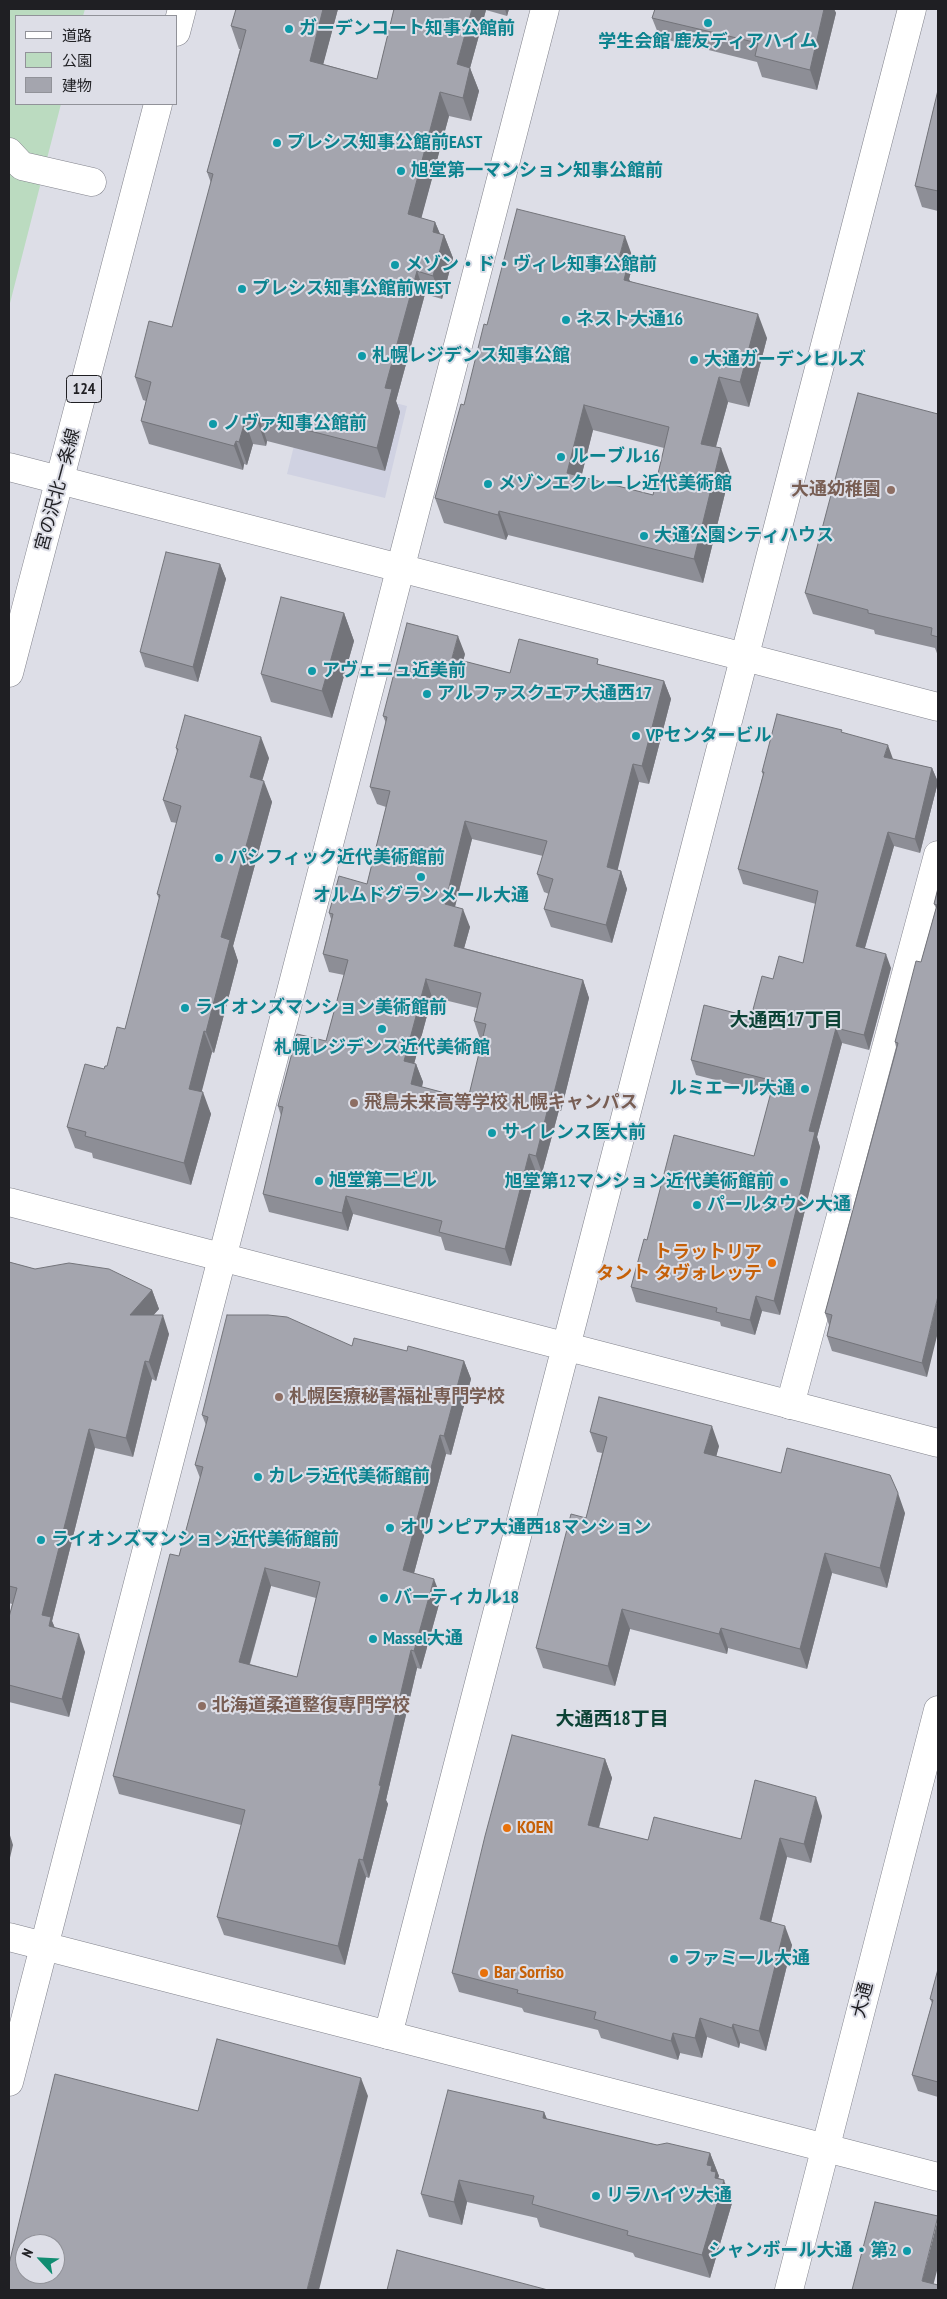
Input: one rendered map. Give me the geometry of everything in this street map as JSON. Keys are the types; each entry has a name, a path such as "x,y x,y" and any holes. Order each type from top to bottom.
{"street":[{"path":"178,24 182,9"},
{"path":"9,2082 544,9"},
{"path":"388,2035 912,9"},
{"name":"宮の沢北一条線","path":"9,673 158,105"},
{"path":"9,152 22,166 92,182"},
{"path":"9,467 938,707"},
{"path":"790,1405 938,855"},
{"path":"9,1202 938,1443"},
{"name":"大通","path":"788,2290 938,1710"},
{"path":"9,1937 938,2177"}],"shaded area":[{"path":"310,381 407,406 385,498 287,474"}],"green space":[{"path":"9,9 85,9 83,15 15,15 15,105 61,105 9,307"}],"building":[{"path":"236,9 323,9 310,61 377,79 394,9 472,9 457,64 470,68 463,98 440,92 408,214 435,222 433,232 444,235 433,276 417,271 385,388 392,389 377,448 259,418 258,423 245,421 239,442 236,441 234,446 141,421 151,382 135,377 149,321 172,327 213,174 207,172 246,30 231,26"},
{"path":"655,9 824,9 810,70 755,56 758,43 652,18"},
{"path":"938,90 938,191 915,186"},
{"path":"517,209 625,236 616,269 626,272 624,280 758,314 740,382 719,377 701,444 721,448 694,559 499,511 498,515 435,498 461,404 464,405 484,324 487,325","holes":["584,405 669,427 653,495 567,473"]},
{"path":"858,393 938,414 938,637 931,635 932,628 868,613 868,610 805,593"},
{"path":"166,552 220,564 193,667 140,652"},
{"path":"281,597 344,613 322,691 261,674"},
{"path":"407,623 458,636 452,658 510,673 519,639 598,659 597,664 664,681 642,766 633,764 607,867 621,871 606,925 544,909 553,879 537,874 547,841 465,821 445,904 463,909 454,946 583,980 536,1156 529,1154 505,1249 439,1232 442,1221 346,1196 342,1213 263,1194 283,1107 278,1106 297,1034 326,1041 348,960 323,954 333,914 329,913 339,876 367,884 390,791 370,787 387,717 383,716","holes":["426,979 481,993 474,1021 486,1024 468,1099 411,1084 416,1064 404,1061"]},
{"path":"777,714 842,730 841,732 888,745 884,757 932,768 915,839 888,832 856,946 886,954 864,1035 836,1028 809,1131 815,1132 774,1301 756,1296 750,1320 716,1312 717,1308 631,1287 644,1239 647,1240 674,1135 754,1156 774,1081 691,1060 704,1005 751,1017 762,976 773,979 779,956 803,963 818,891 738,869 764,772 762,772"},
{"path":"185,715 261,737 250,777 264,781 221,937 230,940 189,1089 203,1092 184,1163 85,1136 86,1132 67,1127 85,1064 104,1069 107,1066 117,1027 125,1029 160,895 157,894 181,806 163,800 178,749 176,748"},
{"path":"938,888 938,1296 922,1363 827,1336 832,1315 825,1313 898,1043 895,1042 916,961 921,962 937,905 934,904"},
{"path":"9,1262 35,1269 69,1263 109,1269 152,1290 130,1315 163,1315 149,1362 145,1361 126,1438 89,1429 42,1615 51,1617 49,1626 79,1634 62,1699 9,1685 9,1617 17,1588 9,1586"},
{"path":"227,1315 287,1317 352,1346 354,1338 407,1351 408,1346 464,1361 444,1436 440,1435 403,1570 434,1579 414,1651 411,1650 363,1860 359,1859 338,1946 217,1917 245,1810 113,1776 170,1554 179,1556 203,1467 195,1465 208,1417 202,1415","holes":["265,1568 320,1582 297,1677 239,1662"]},
{"path":"599,1397 712,1426 704,1453 781,1473 787,1448 890,1475 898,1493 880,1568 825,1553 800,1649 721,1628 719,1634 622,1609 608,1666 536,1648 571,1514 586,1518 607,1437 590,1432"},
{"path":"512,1735 605,1759 588,1825 648,1840 654,1817 741,1839 755,1780 816,1797 804,1844 780,1838 760,1919 785,1926 759,2031 733,2024 732,2028 700,2018 695,2038 673,2033 671,2041 594,2019 596,2012 517,1993 518,1990 452,1973"},
{"path":"938,1969 938,2082 912,2075 933,2000 930,1999"},
{"path":"217,2039 361,2078 307,2290 9,2290 9,2264 15,2239 15,2284 65,2284 65,2234 16,2234 55,2074 198,2111"},
{"path":"448,2090 544,2112 543,2118 657,2145 667,2143 710,2153 707,2165 712,2166 711,2171 716,2172 715,2178 724,2180 702,2255 627,2235 628,2231 532,2204 534,2196 459,2180 454,2202 421,2194"},
{"name":"シャンボール大通・第2","path":"875,2202 938,2216 922,2281 938,2285 938,2290 852,2290"},
{"path":"397,2250 548,2290 387,2290"}],"place":[{"name":"学生会館 鹿友ディアハイム","path":"708,23"},
{"name":"ガーデンコート知事公館前","path":"289,29"},
{"name":"プレシス知事公館前EAST","path":"277,143"},
{"name":"旭堂第一マンション知事公館前","path":"401,171"},
{"name":"メゾン・ド・ヴィレ知事公館前","path":"395,265"},
{"name":"プレシス知事公館前WEST","path":"242,289"},
{"name":"ネスト大通16","path":"566,320"},
{"name":"札幌レジデンス知事公館","path":"362,356"},
{"name":"大通ガーデンヒルズ","path":"694,360"},
{"name":"ノヴァ知事公館前","path":"213,424"},
{"name":"ルーブル16","path":"561,457"},
{"name":"メゾンエクレーレ近代美術館","path":"488,484"},
{"name":"大通幼稚園","path":"891,490"},
{"name":"大通公園シティハウス","path":"644,536"},
{"name":"アヴェニュ近美前","path":"312,671"},
{"name":"アルファスクエア大通西17","path":"427,694"},
{"name":"VPセンタービル","path":"636,736"},
{"name":"パシフィック近代美術館前","path":"219,858"},
{"name":"オルムドグランメール大通","path":"421,877"},
{"name":"ライオンズマンション美術館前","path":"185,1008"},
{"name":"札幌レジデンス近代美術館","path":"382,1029"},
{"name":"ルミエール大通","path":"805,1089"},
{"name":"飛鳥未来高等学校 札幌キャンパス","path":"354,1103"},
{"name":"サイレンス医大前","path":"492,1133"},
{"name":"旭堂第二ビル","path":"319,1181"},
{"name":"旭堂第12マンション近代美術館前","path":"784,1182"},
{"name":"パールタウン大通","path":"697,1205"},
{"name":"トラットリア タント タヴォレッテ","path":"772,1263"},
{"name":"札幌医療秘書福祉専門学校","path":"279,1397"},
{"name":"カレラ近代美術館前","path":"258,1477"},
{"name":"オリンピア大通西18マンション","path":"390,1528"},
{"name":"ライオンズマンション近代美術館前","path":"41,1540"},
{"name":"バーティカル18","path":"384,1598"},
{"name":"Massel大通","path":"373,1639"},
{"name":"北海道柔道整復専門学校","path":"202,1706"},
{"name":"KOEN","path":"507,1828"},
{"name":"ファミール大通","path":"674,1959"},
{"name":"Bar Sorriso","path":"484,1973"},
{"name":"リラハイツ大通","path":"596,2196"},
{"name":"シャンボール大通・第2","path":"907,2251"}],"district":[{"name":"大通西17丁目","path":"786,1021"},
{"name":"大通西18丁目","path":"612,1720"}]}
